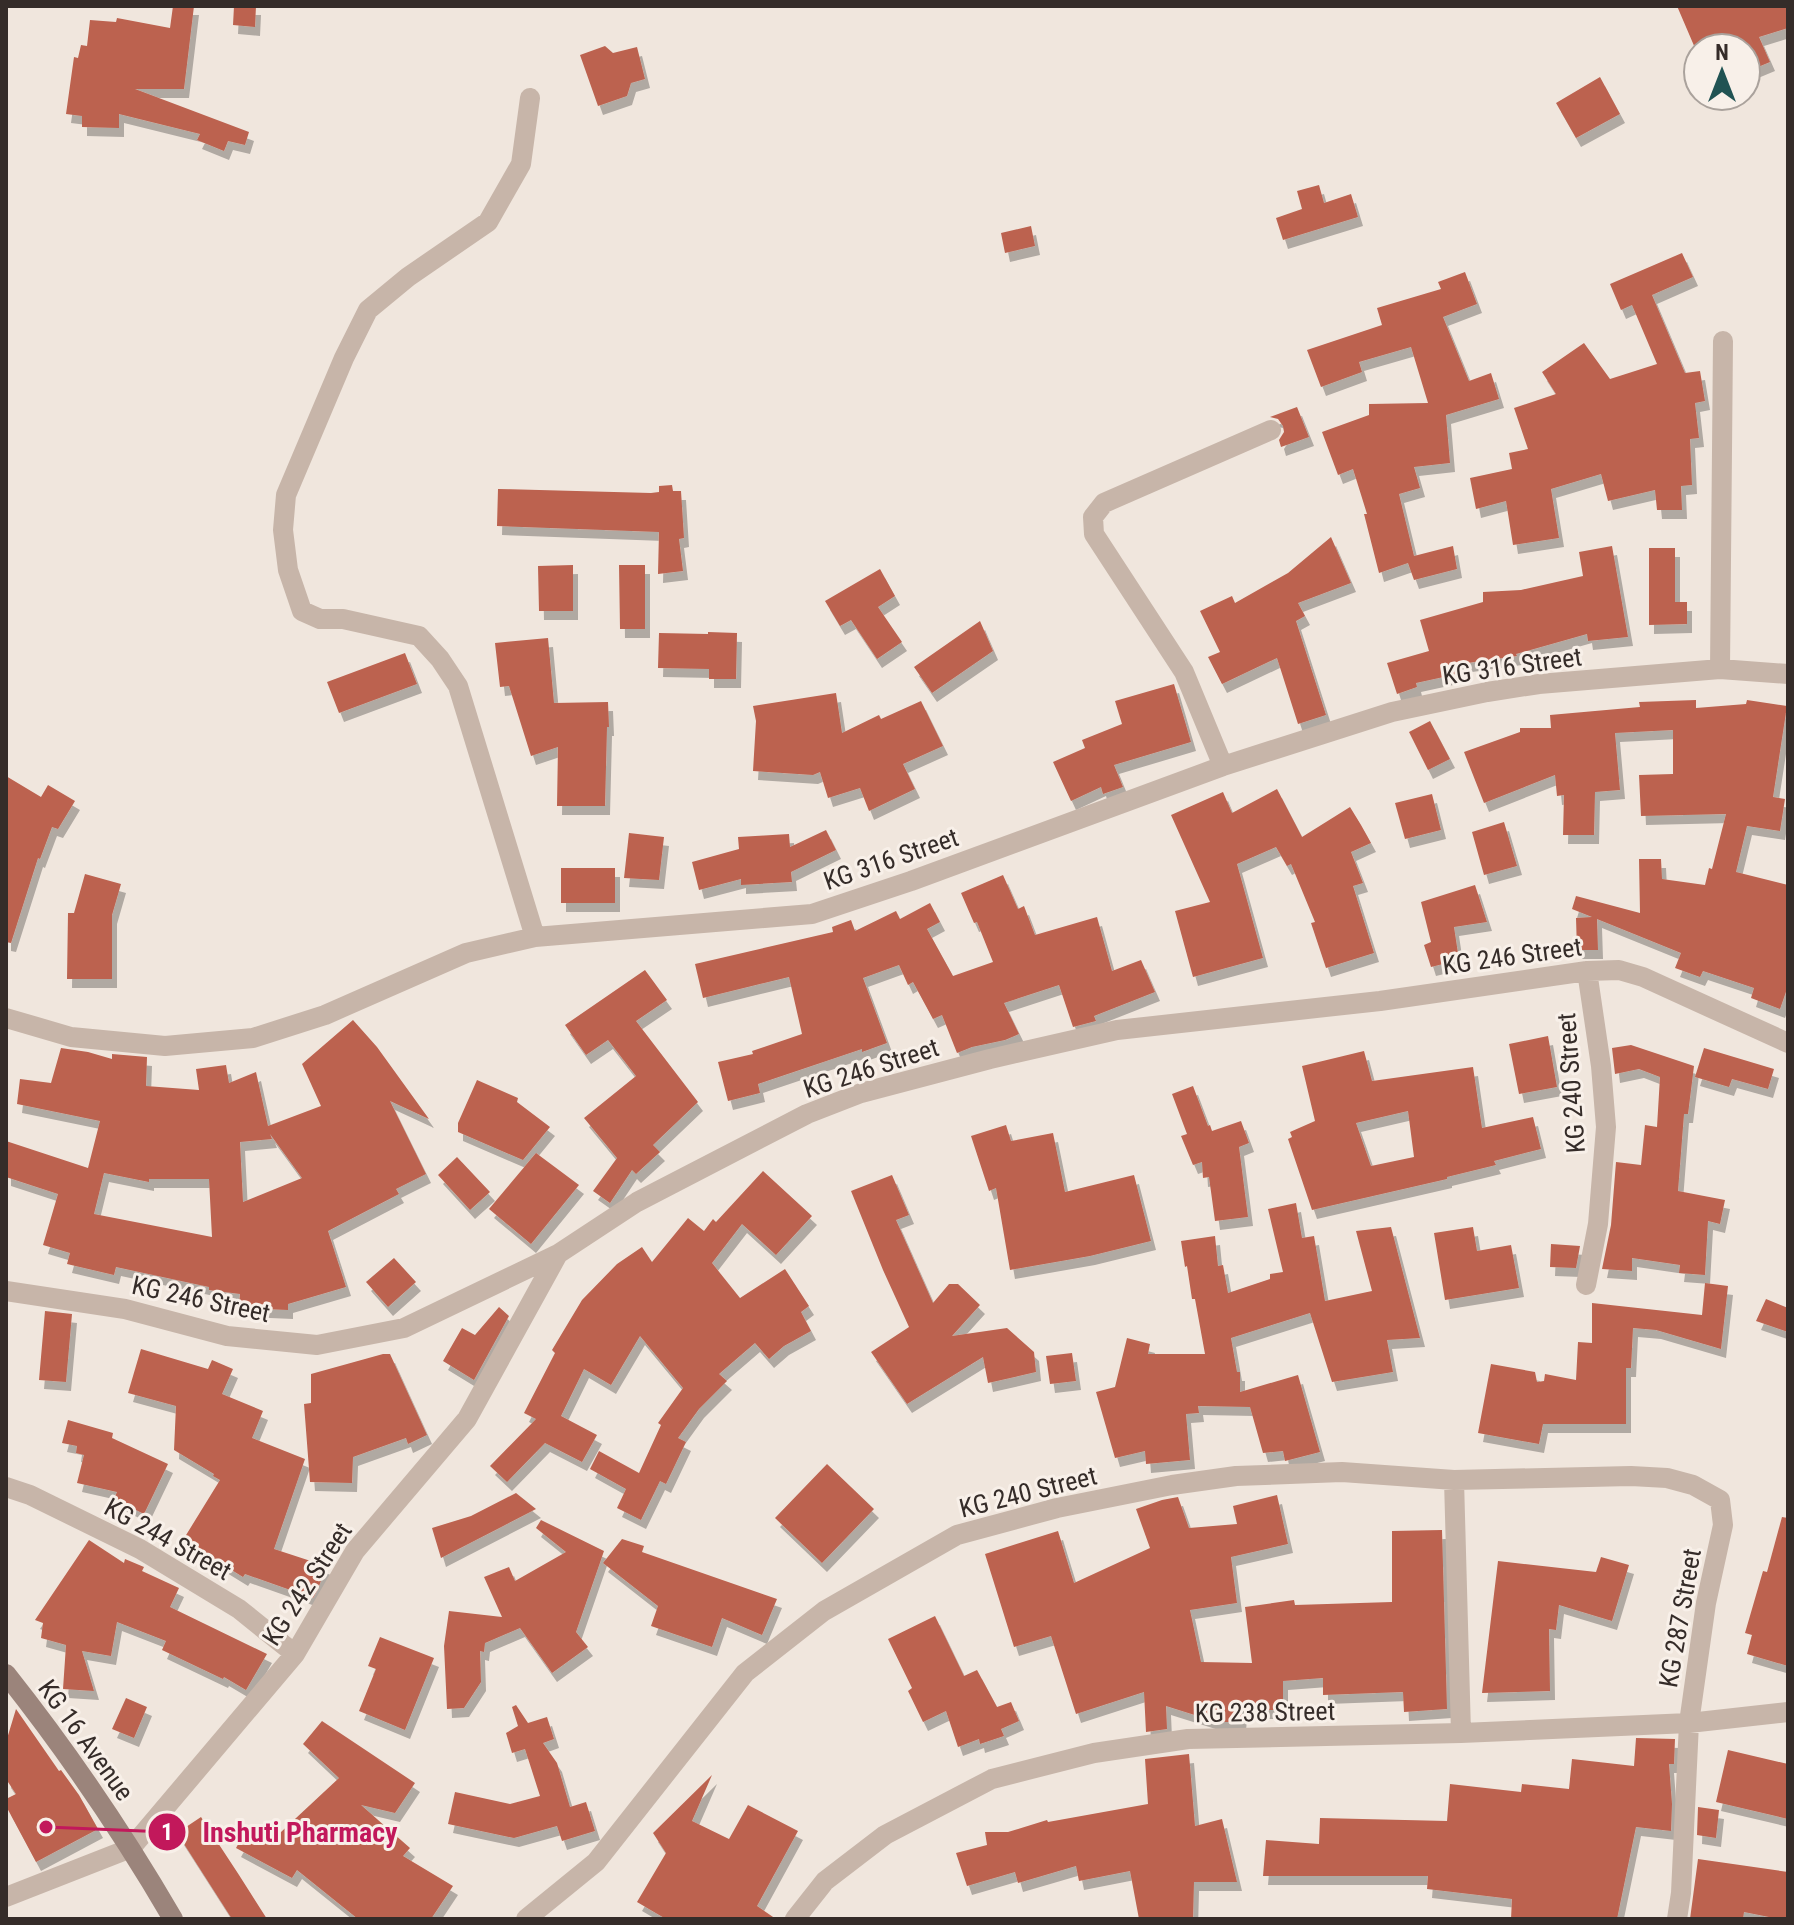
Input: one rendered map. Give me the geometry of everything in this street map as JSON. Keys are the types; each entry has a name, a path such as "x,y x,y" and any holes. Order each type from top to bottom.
{"street":[{"path":"530,98 521,164 488,222 408,277 368,310 344,358 286,495 283,530 288,570 302,611 320,619 343,619 419,636 440,659 458,686 535,937"},
{"path":"1720,669 1723,341"},
{"path":"1223,766 1184,672 1094,534 1093,517 1104,503 1271,430"},
{"name":"KG 316 Street","path":"6,1018 71,1037 165,1046 253,1038 325,1015 466,953 535,937 812,914 911,881 1223,766 1392,712 1539,684 1720,669 1788,674"},
{"name":"KG 246 Street","path":"6,1291 125,1309 227,1336 317,1345 404,1328 558,1254 637,1202 807,1114 861,1093 1117,1030 1380,1001 1587,971 1619,970 1643,977 1788,1043"},
{"name":"KG 240 Street","path":"1586,1285 1598,1224 1606,1127 1601,1066 1587,971"},
{"name":"KG 242 Street","path":"131,1848 295,1654 355,1551 467,1419 558,1254"},
{"name":"KG 240 Street","path":"526,1919 596,1862 745,1673 824,1611 957,1535 1057,1508 1172,1485 1236,1476 1342,1472 1454,1480 1550,1477"},
{"name":"KG 287 Street","path":"1550,1477 1667,1478 1693,1485 1720,1500 1723,1525 1706,1603 1689,1723 1681,1893 1677,1919"},
{"path":"1454,1480 1461,1733"},
{"name":"KG 244 Street","path":"6,1487 30,1495 140,1549 239,1609 295,1654"},
{"name":"KG 16 Avenue","path":"6,1674 44,1722 131,1848 173,1919"},
{"name":"KG 238 Street","path":"795,1919 825,1881 885,1835 992,1779 1094,1753 1188,1739 1461,1733 1689,1723 1788,1712"},
{"path":"6,1897 131,1848"}],"building":[{"path":"173,6 194,6 184,89 135,89 249,132 245,145 228,141 224,151 197,140 200,134 119,114 119,128 82,127 82,116 66,114 74,57 78,58 81,45 87,46 90,20 116,22 117,18 170,28"},
{"path":"234,6 256,6 255,27 233,25"},
{"path":"1677,6 1788,6 1788,28 1762,36 1762,32 1688,32"},
{"path":"1762,44 1770,62 1762,65"},
{"path":"605,46 613,53 637,47 645,79 631,83 627,96 598,106 580,55"},
{"path":"1600,77 1620,114 1576,138 1556,103"},
{"path":"1319,185 1324,203 1351,194 1358,217 1283,240 1276,218 1302,209 1297,191"},
{"path":"1031,226 1035,246 1005,253 1001,233"},
{"path":"1682,253 1693,277 1652,295 1685,373 1700,371 1705,401 1695,403 1699,438 1690,439 1692,485 1681,486 1682,510 1657,510 1655,490 1608,501 1601,474 1551,489 1559,538 1513,545 1506,501 1476,509 1470,478 1512,469 1509,453 1528,449 1514,408 1556,394 1542,372 1584,343 1610,379 1657,364 1632,305 1621,310 1610,284"},
{"path":"1465,272 1477,304 1443,317 1469,381 1491,373 1499,399 1446,415 1450,463 1414,467 1420,488 1399,494 1414,556 1453,546 1457,569 1414,580 1408,563 1379,573 1364,514 1367,514 1353,469 1338,475 1322,432 1369,415 1369,404 1428,403 1411,347 1359,362 1362,372 1321,387 1307,350 1382,325 1377,308 1441,289 1438,282"},
{"path":"1297,407 1309,437 1281,447 1279,440 1284,432 1283,426 1278,419 1270,417"},
{"path":"672,485 673,491 681,491 684,538 679,539 683,571 658,574 659,532 497,526 498,489 651,493 659,492 659,486"},
{"path":"1331,537 1351,583 1298,603 1305,616 1296,621 1326,715 1298,724 1277,658 1222,684 1208,657 1220,652 1200,611 1232,596 1235,603 1288,573"},
{"path":"1612,546 1628,637 1588,641 1587,634 1517,656 1460,664 1462,673 1416,683 1417,687 1397,694 1387,663 1429,651 1420,620 1483,602 1483,592 1521,590 1583,576 1579,552"},
{"path":"1649,548 1675,548 1675,602 1687,602 1687,624 1649,625"},
{"path":"573,565 573,611 539,611 538,566"},
{"path":"619,565 645,565 645,629 620,629"},
{"path":"880,569 895,596 878,607 902,642 877,659 851,620 840,626 825,601"},
{"path":"980,621 993,651 932,693 914,667"},
{"path":"659,633 737,633 736,679 709,679 709,669 658,668"},
{"path":"548,638 554,703 608,702 605,806 557,806 558,747 531,756 509,686 500,687 495,643"},
{"path":"405,653 417,684 339,713 327,682"},
{"path":"1174,684 1191,742 1114,765 1123,787 1103,794 1101,787 1071,801 1053,762 1085,748 1082,740 1122,724 1115,701"},
{"path":"836,693 842,733 879,715 881,719 921,701 943,746 903,764 915,789 869,811 860,788 828,798 820,772 813,775 753,771 756,721 753,706"},
{"path":"1696,700 1696,708 1746,704 1747,700 1787,706 1773,797 1785,799 1780,831 1747,826 1736,872 1788,885 1788,986 1780,1009 1751,998 1754,988 1703,971 1700,977 1675,968 1681,953 1597,919 1598,950 1577,950 1576,918 1592,917 1572,909 1576,896 1640,913 1639,859 1661,859 1662,879 1705,885 1709,868 1712,869 1726,814 1641,816 1639,775 1673,774 1673,730 1615,733 1620,790 1595,792 1594,835 1563,835 1564,795 1557,796 1555,775 1484,803 1464,752 1520,732 1520,728 1551,728 1550,715 1640,707 1639,702"},
{"path":"1430,721 1450,759 1428,770 1409,732"},
{"path":"6,776 41,797 48,785 75,801 58,829 52,827 38,858 11,943 6,942"},
{"path":"1277,789 1302,837 1350,807 1361,825 1371,843 1351,852 1363,883 1353,886 1374,953 1326,968 1311,923 1315,922 1291,864 1287,866 1276,847 1237,864 1263,958 1193,977 1175,911 1210,902 1171,815 1223,792 1232,813"},
{"path":"1432,794 1441,830 1405,839 1395,803"},
{"path":"1504,822 1517,866 1484,875 1472,832"},
{"path":"826,830 836,850 791,872 792,882 741,885 741,879 699,890 692,862 739,849 738,837 789,834 790,847"},
{"path":"629,833 664,837 659,880 624,878"},
{"path":"561,868 615,868 615,903 561,903"},
{"path":"85,874 121,884 112,915 112,979 67,979 68,913 74,913"},
{"path":"1003,875 1018,909 1024,906 1035,935 1097,917 1112,971 1141,960 1155,992 1094,1016 1096,1021 1073,1027 1059,985 1004,1003 1019,1034 957,1053 942,1015 933,1019 913,982 908,985 899,965 863,978 887,1043 758,1084 760,1093 728,1101 718,1062 753,1054 752,1051 802,1034 789,977 703,998 695,964 833,932 832,927 851,920 855,931 896,911 900,919 930,903 940,922 927,929 953,976 993,962 961,893"},
{"path":"1475,885 1487,922 1454,927 1459,960 1431,967 1424,945 1431,942 1421,902"},
{"path":"645,970 667,1000 636,1021 698,1102 653,1145 660,1152 636,1174 632,1170 610,1203 593,1191 617,1158 584,1118 636,1076 608,1040 586,1055 565,1025"},
{"path":"353,1020 377,1047 429,1119 390,1101 426,1174 396,1189 399,1194 328,1231 346,1287 288,1304 288,1310 239,1308 240,1294 209,1290 209,1287 116,1267 114,1275 67,1264 70,1253 43,1245 58,1194 6,1177 6,1141 88,1168 100,1121 17,1104 20,1079 51,1083 61,1048 112,1059 112,1054 147,1057 146,1086 199,1090 196,1069 226,1065 229,1083 256,1072 268,1126 321,1106 302,1064","holes":["270,1134 302,1178 243,1202 240,1142 272,1139","104,1173 149,1182 149,1179 209,1179 212,1237 94,1214"]},
{"path":"1548,1036 1557,1087 1519,1094 1509,1044"},
{"path":"1631,1045 1694,1066 1688,1114 1684,1114 1678,1191 1725,1200 1720,1224 1708,1221 1705,1275 1679,1273 1680,1265 1632,1258 1632,1271 1602,1269 1611,1225 1616,1162 1641,1165 1645,1125 1657,1127 1660,1077 1639,1069 1615,1074 1612,1048"},
{"path":"1704,1048 1774,1069 1768,1089 1732,1079 1729,1087 1695,1077"},
{"path":"1364,1051 1372,1081 1473,1067 1482,1128 1533,1117 1541,1149 1494,1161 1496,1165 1447,1179 1312,1210 1288,1139 1292,1137 1290,1132 1315,1121 1302,1066","holes":["1408,1111 1414,1157 1371,1166 1356,1123"]},
{"path":"477,1080 518,1098 517,1102 550,1127 523,1160 458,1132 458,1123"},
{"path":"1193,1086 1212,1131 1241,1121 1249,1143 1239,1147 1248,1217 1215,1221 1209,1177 1203,1178 1202,1162 1193,1165 1181,1136 1187,1134 1172,1094"},
{"path":"1006,1125 1011,1141 1053,1133 1065,1192 1134,1175 1151,1241 1090,1256 1010,1270 996,1188 989,1191 971,1136"},
{"path":"536,1153 579,1185 531,1244 489,1209"},
{"path":"457,1157 490,1192 470,1210 438,1175"},
{"path":"763,1171 812,1216 776,1255 742,1224 712,1263 740,1298 785,1269 809,1306 801,1312 811,1331 784,1346 769,1359 755,1343 719,1374 727,1381 699,1409 678,1438 686,1442 666,1484 660,1481 641,1520 617,1508 626,1489 590,1469 599,1451 639,1473 661,1425 658,1423 683,1388 640,1336 611,1385 584,1369 561,1416 597,1435 582,1462 545,1443 507,1482 490,1466 536,1419 524,1413 555,1353 552,1350 582,1300 617,1264 642,1247 652,1262 688,1218 704,1231"},
{"path":"892,1175 909,1215 896,1220 933,1303 949,1284 958,1284 980,1305 952,1336 1007,1328 1034,1352 1036,1372 988,1383 983,1357 907,1404 871,1352 909,1327 851,1191"},
{"path":"1296,1203 1302,1238 1314,1236 1325,1301 1372,1291 1356,1231 1391,1227 1420,1338 1387,1340 1393,1372 1332,1382 1310,1313 1231,1338 1237,1372 1240,1372 1240,1392 1298,1375 1320,1452 1285,1461 1283,1451 1263,1453 1250,1407 1198,1406 1199,1413 1186,1414 1190,1460 1146,1464 1145,1451 1115,1458 1096,1392 1115,1387 1127,1338 1150,1344 1148,1354 1205,1354 1181,1241 1215,1236 1218,1266 1223,1265 1228,1293 1270,1279 1270,1274 1283,1272 1268,1209"},
{"path":"1473,1227 1477,1251 1511,1245 1519,1288 1445,1300 1434,1233"},
{"path":"1551,1244 1580,1246 1576,1268 1550,1267"},
{"path":"394,1258 416,1282 388,1307 366,1282"},
{"path":"1705,1283 1728,1286 1721,1349 1656,1330 1633,1328 1631,1368 1626,1368 1626,1424 1543,1424 1539,1444 1478,1433 1491,1364 1535,1372 1537,1382 1544,1381 1545,1374 1576,1380 1578,1342 1592,1343 1592,1303 1702,1315"},
{"path":"1766,1299 1788,1308 1788,1332 1756,1321"},
{"path":"499,1307 509,1316 474,1380 443,1361 462,1328 475,1335"},
{"path":"45,1311 72,1314 66,1382 39,1380"},
{"path":"141,1349 208,1369 212,1360 233,1369 222,1394 263,1411 252,1438 305,1459 274,1549 326,1566 313,1598 245,1574 243,1577 183,1540 220,1480 174,1450 176,1406 128,1393"},
{"path":"1072,1353 1076,1381 1050,1384 1046,1356"},
{"path":"390,1354 427,1435 408,1444 406,1438 353,1457 352,1483 310,1482 304,1404 311,1403 311,1374"},
{"path":"68,1420 113,1433 112,1438 168,1464 144,1514 114,1499 117,1492 77,1483 84,1455 76,1453 77,1446 62,1443"},
{"path":"827,1464 874,1509 822,1563 775,1518"},
{"path":"516,1493 536,1509 441,1558 432,1528 471,1516"},
{"path":"1277,1495 1288,1544 1231,1557 1237,1603 1190,1610 1201,1662 1252,1663 1245,1607 1294,1600 1295,1605 1392,1602 1392,1531 1442,1530 1447,1709 1404,1712 1403,1692 1323,1695 1323,1678 1283,1681 1283,1710 1242,1710 1241,1722 1217,1722 1166,1706 1167,1729 1146,1732 1144,1692 1076,1714 1051,1636 1014,1647 985,1554 1058,1531 1074,1583 1150,1548 1136,1509 1178,1497 1189,1528 1237,1524 1233,1506"},
{"path":"1782,1517 1788,1518 1788,1666 1747,1654 1752,1635 1745,1633 1763,1571 1767,1572"},
{"path":"541,1520 604,1551 576,1632 588,1647 552,1673 520,1628 485,1643 484,1652 480,1651 481,1682 464,1708 447,1709 444,1646 449,1611 502,1617 484,1577 509,1567 515,1581 566,1552 536,1528"},
{"path":"622,1539 644,1546 642,1552 777,1599 762,1635 722,1618 712,1647 651,1626 658,1606 603,1563"},
{"path":"89,1540 124,1563 125,1559 144,1567 142,1571 179,1588 170,1607 267,1654 246,1690 162,1650 166,1641 117,1622 111,1656 82,1651 94,1691 63,1689 66,1645 41,1638 43,1623 35,1620"},
{"path":"1601,1557 1629,1565 1612,1621 1559,1605 1556,1630 1549,1629 1550,1691 1482,1693 1498,1561 1596,1572"},
{"path":"935,1616 964,1676 977,1670 997,1707 1011,1702 1019,1721 1001,1729 1004,1736 980,1744 979,1739 958,1747 946,1711 923,1722 908,1691 912,1688 888,1639"},
{"path":"380,1637 434,1658 405,1730 359,1711 376,1669 368,1666"},
{"path":"126,1698 147,1707 134,1738 112,1729"},
{"path":"516,1705 528,1723 547,1717 554,1739 543,1743 557,1763 570,1807 586,1802 595,1831 562,1841 557,1826 514,1838 448,1824 455,1792 510,1804 540,1796 525,1749 512,1753 506,1733 518,1726 512,1707"},
{"path":"16,1709 79,1795 98,1829 36,1862 6,1806 6,1799 16,1794 6,1779 6,1742"},
{"path":"322,1721 415,1783 395,1813 361,1805 410,1848 403,1856 453,1886 431,1919 358,1919 297,1870 292,1878 236,1848 246,1830 260,1837 270,1826 281,1832 339,1778 303,1744"},
{"path":"1636,1738 1675,1739 1674,1764 1669,1764 1671,1831 1636,1827 1617,1919 1511,1919 1512,1899 1427,1889 1428,1876 1263,1876 1266,1840 1319,1844 1320,1818 1447,1821 1450,1784 1521,1792 1522,1784 1569,1789 1572,1759 1634,1766"},
{"path":"1728,1750 1788,1764 1788,1819 1716,1802"},
{"path":"1189,1754 1195,1826 1222,1819 1237,1882 1194,1882 1193,1919 1139,1919 1130,1871 1079,1881 1076,1866 1018,1883 1015,1872 967,1886 956,1853 987,1845 985,1832 1008,1832 1047,1820 1148,1804 1145,1759"},
{"path":"712,1775 692,1821 729,1839 748,1805 798,1831 757,1906 776,1919 666,1919 637,1902 666,1853 653,1833"},
{"path":"1698,1807 1719,1810 1716,1838 1697,1835"},
{"path":"201,1817 267,1919 232,1919 177,1833"},
{"path":"1698,1859 1788,1872 1788,1919 1744,1912 1743,1919 1690,1919"}],"place":[{"name":"Inshuti Pharmacy","path":"46,1827"}]}
